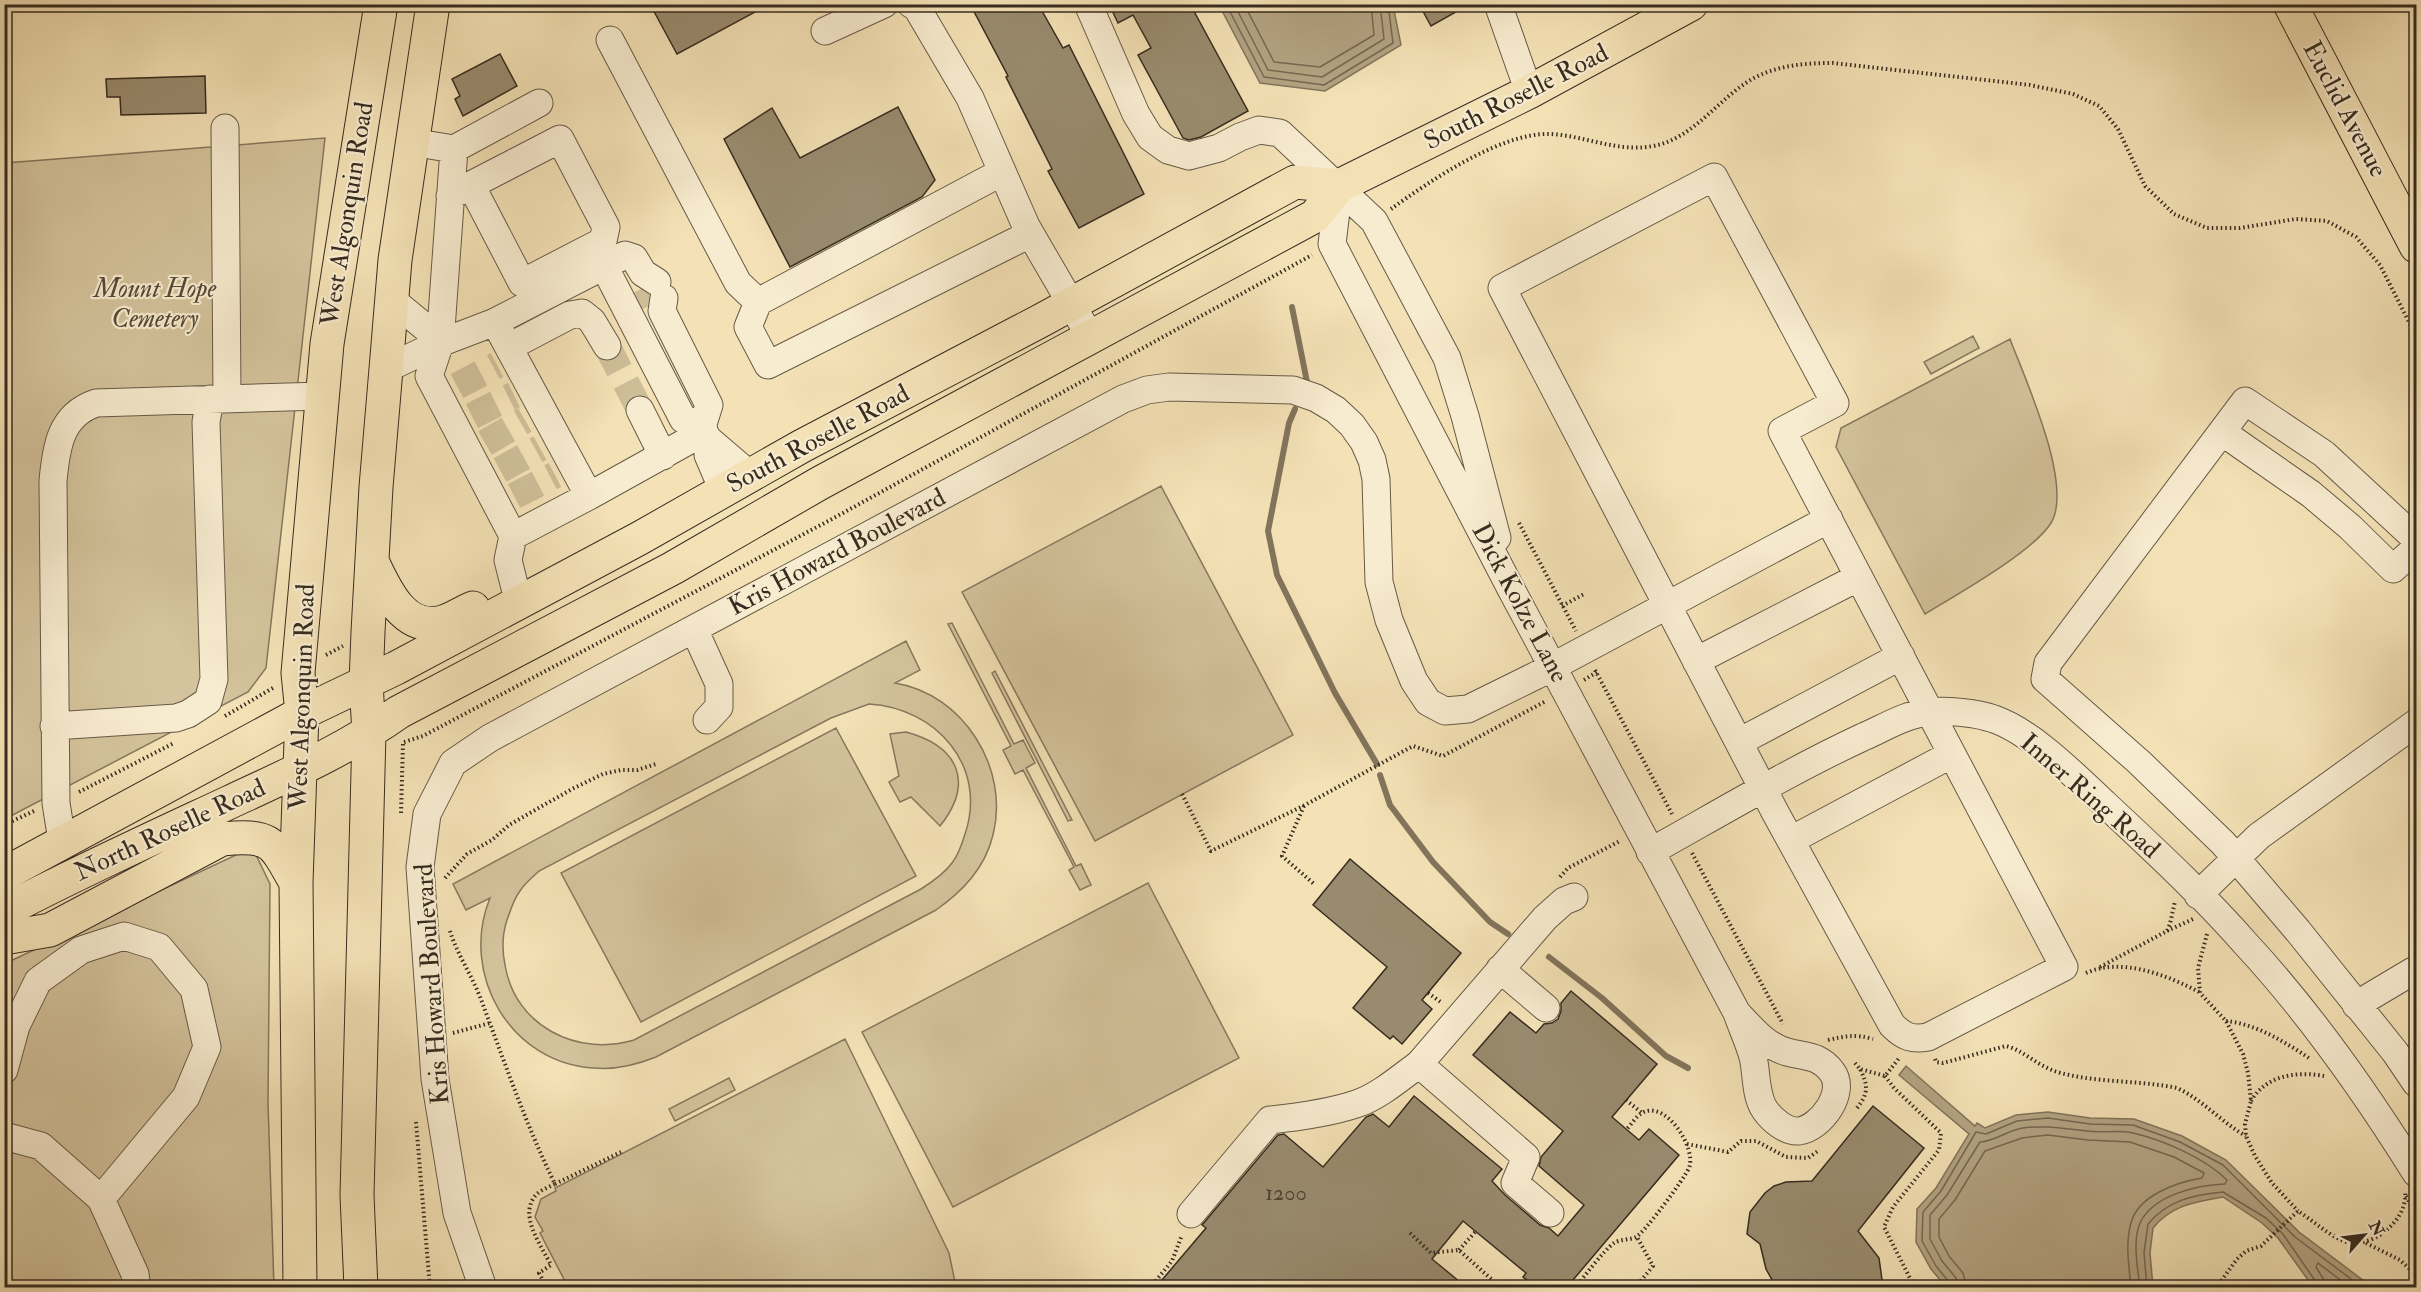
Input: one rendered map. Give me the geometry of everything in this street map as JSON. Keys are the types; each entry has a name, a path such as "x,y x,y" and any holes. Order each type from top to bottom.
{"main road":[{"name":"West Algonquin Road","path":"300,1287 296,883 302,713 298,673 329,333 381,4"},
{"name":"West Algonquin Road","path":"362,1287 357,1195 369,733 366,683 372,561 392,300 411,142 433,4"},
{"name":"South Roselle Road","path":"369,733 399,712 673,568 820,483 1315,216 1339,186 1529,92 1691,4"},
{"name":"Euclid Avenue","path":"2290,4 2416,246"},
{"name":"South Roselle Road","path":"302,713 366,683 640,538 736,482 1295,182 1339,186"},
{"path":"372,561 400,610 413,620 442,622 582,555 640,538"},
{"name":"North Roselle Road","path":"4,874 302,713"},
{"name":"North Roselle Road","path":"4,911 61,881 301,769 369,733"},
{"path":"4,938 50,930 222,839 248,837 275,846 296,883"}],"street":[{"path":"825,31 884,4"},
{"path":"911,4 917,8 970,98 1030,234 1091,338"},
{"path":"1088,4 1136,114 1150,137 1168,150 1189,156 1219,148 1259,130 1280,133 1374,221 1447,358 1465,416 1510,587"},
{"path":"1498,4 1529,92"},
{"path":"610,40 738,283 758,302"},
{"path":"411,142 454,149 539,103"},
{"path":"54,726 176,718 199,709 208,701 214,679 206,422 218,399 225,128"},
{"path":"560,139 606,227 603,241 522,283 461,191 560,139"},
{"path":"454,149 461,191 440,343 429,376 448,390 506,501 513,536 508,560 515,588"},
{"path":"1002,172 758,302 748,327 768,366 1030,234"},
{"path":"1714,177 1835,404 1782,431 1829,519 2064,967 1928,1037 1914,1040 1902,1035 1892,1025 1763,789 1502,288 1714,177"},
{"name":"Dick Kolze Lane","path":"1339,186 1332,244 1510,587 1544,671 1650,852 1737,1013"},
{"path":"386,369 440,343 495,322 625,255 634,258 709,405 705,432"},
{"path":"604,266 683,418 705,432 736,482"},
{"path":"392,300 426,328 440,343"},
{"path":"507,356 570,315 582,313 592,321 607,346"},
{"path":"495,322 522,391 549,443 564,470 589,496"},
{"name":"Kris Howard Boulevard","path":"483,1287 457,1214 435,1079 420,867 427,814 453,763 490,738 1123,399 1147,390 1169,387 1293,390 1316,398 1336,410 1352,425 1364,442 1377,479 1379,582 1389,620 1402,657 1414,681 1428,702 1445,711 1468,709 1544,671 1829,519"},
{"path":"62,841 56,804 54,726 54,481 56,448 62,433 76,413 96,404 322,396"},
{"path":"2416,539 2324,454 2245,401 2048,663 2045,680 2139,762 2236,859 2298,931 2395,1052 2416,1083"},
{"path":"640,410 663,456"},
{"path":"513,536 705,432"},
{"path":"2222,432 2311,494 2350,527 2393,569 2416,548"},
{"path":"1696,661 1859,577"},
{"path":"694,628 719,684 719,707 707,720"},
{"path":"1739,742 1901,656"},
{"name":"Inner Ring Road","path":"1650,852 1763,789 1865,737 1916,715 1930,712 1994,718 2032,741 2079,780 2148,844 2191,903 2245,942 2291,997 2358,1086 2409,1186"},
{"path":"2191,903 2259,836 2416,723"},
{"path":"1791,840 1952,754"},
{"path":"1191,1214 1270,1120 1306,1116 1358,1103 1419,1064 1545,918 1564,901 1574,897"},
{"path":"4,1070 16,1026 38,981 81,950 124,936 159,947 194,989 207,1047 186,1097 102,1199"},
{"path":"1500,969 1546,1008"},
{"path":"2356,1005 2413,971 2416,976"},
{"path":"1419,1064 1526,1157 1515,1183 1550,1213"},
{"path":"4,1137 41,1146 102,1199 135,1274 137,1287"}],"path":[{"path":"1514,514 1788,1033"},
{"path":"1563,606 1584,594"},
{"path":"1182,794 1211,852 1305,805 1413,746 1443,756 1541,704"},
{"path":"220,718 240,708"},
{"path":"4,825 19,816 56,804 179,740"},
{"path":"440,885 467,854 481,847 522,816 603,774 621,770 637,770 656,764"},
{"path":"1305,805 1282,856 1314,884"},
{"path":"2167,931 2170,924 2191,903"},
{"path":"2083,975 2167,931 2191,903"},
{"path":"447,922 454,944 470,971 523,1115 555,1184"},
{"path":"2199,993 2198,968 2210,927"},
{"path":"2100,967 2153,972 2176,980 2199,993 2226,1021 2243,1054 2251,1101 2245,1124 2246,1136 2254,1156 2272,1183 2298,1211 2342,1241 2365,1242 2400,1260 2416,1275"},
{"path":"2226,1021 2240,1022 2278,1039 2314,1062"},
{"path":"1824,1040 1859,1035 1882,1042"},
{"path":"1831,1040 1838,1047"},
{"path":"1932,1052 1936,1062 1943,1063 2006,1046 2015,1048 2033,1062 2060,1073 2177,1088 2192,1095 2232,1128 2246,1136"},
{"path":"1885,1076 1902,1055 1893,1049"},
{"path":"1853,1061 1860,1069 1885,1076 1894,1088 1941,1133 1939,1150 1893,1207 1884,1227 1915,1287"},
{"path":"2321,1070 2325,1076"},
{"path":"2251,1101 2262,1088 2284,1076 2308,1073 2325,1076 2334,1081"},
{"path":"1626,1100 1642,1113"},
{"path":"1575,1287 1615,1242 1637,1237 1682,1181 1692,1157 1667,1116 1655,1110 1642,1113 1626,1130"},
{"path":"547,1287 539,1272 551,1265 529,1220 531,1204 538,1193 621,1152"},
{"path":"2409,1186 2416,1233"},
{"path":"2365,1242 2391,1226 2402,1209 2409,1186"},
{"path":"2216,1287 2231,1266 2246,1251 2261,1246 2298,1211"},
{"path":"1410,1233 1431,1253 1459,1250 1476,1231"},
{"path":"1635,1287 1653,1266 1637,1237"},
{"path":"1459,1250 1501,1287"},
{"path":"1150,1287 1172,1261"},
{"path":"1641,1281 1644,1287"}],"green space":[{"name":"Mount Hope Cemetery","path":"325,138 266,668 248,692 5,819 5,163"},
{"path":"1973,336 1979,348 1931,374 1924,362"},
{"path":"2010,339 2036,405 2052,459 2056,484 2056,506 2051,523 2028,547 2011,560 1925,614 1836,447 1841,428"},
{"path":"1161,486 1293,735 1095,841 962,592"},
{"path":"952,623 1014,744 1023,740 1035,763 1026,768 1076,866 1081,864 1091,885 1080,890 1069,870 1074,867 1023,770 1015,774 1003,750 1011,746 948,624"},
{"path":"906,641 920,670 895,683 919,690 941,702 960,718 976,738 987,760 994,785 996,810 993,835 985,858 972,878 946,903 656,1057 625,1066 594,1068 564,1062 538,1050 516,1032 499,1010 487,984 481,956 482,927 490,898 466,910 453,884","holes":["869,704 893,708 916,716 935,729 951,745 962,764 969,786 970,809 963,841 954,860 938,878 634,1040 613,1044 591,1044 571,1040 552,1032 535,1020 521,1005 511,986 505,965 503,937 516,898 524,885 539,871 831,718"]},
{"path":"995,671 1072,820 1068,821 992,673"},
{"path":"836,728 916,876 641,1022 561,873"},
{"path":"906,732 938,746 949,756 956,768 957,795 951,810 940,826 911,797 900,802 889,782 899,776 890,734"},
{"path":"240,853 256,855 270,884 268,1103 274,1287 5,1287 4,964"},
{"path":"1148,883 1239,1058 953,1207 862,1032"},
{"path":"845,1039 949,1253 956,1287 568,1287 540,1233 543,1231 535,1217 541,1199 556,1191 555,1188"},
{"path":"729,1078 735,1090 675,1121 669,1109"}],"water":[{"path":"1219,5 1393,5 1401,45 1325,91 1260,83"},
{"path":"1906,1066 1975,1126 1977,1123 1985,1128 2016,1115 2048,1112 2090,1118 2134,1119 2182,1136 2226,1160 2299,1232 2372,1287 2313,1287 2278,1238 2262,1223 2223,1197 2176,1209 2153,1228 2150,1253 2153,1287 1946,1287 1931,1269 1916,1242 1917,1209 1936,1188 1969,1134 1899,1075"}],"building":[{"path":"650,4 770,4 677,54"},
{"path":"970,4 1038,4 1063,48 1069,45 1144,194 1079,228 1048,171 1052,169 1006,77 1008,76"},
{"path":"1109,4 1190,4 1248,111 1201,137 1189,140 1183,138 1138,55 1151,48 1133,15 1118,23"},
{"path":"1419,4 1470,4 1431,26"},
{"path":"500,54 517,86 463,116 455,99 460,96 452,79"},
{"path":"205,76 206,113 121,115 120,97 107,97 106,79"},
{"path":"898,107 935,180 922,197 790,267 724,139 772,108 800,158"},
{"path":"1350,859 1461,953 1422,1000 1432,1009 1402,1044 1393,1036 1390,1039 1353,1008 1387,967 1313,905"},
{"path":"1571,991 1657,1064 1612,1117 1639,1140 1649,1129 1679,1155 1567,1287 1536,1287 1523,1277 1526,1273 1463,1221 1432,1259 1466,1287 1156,1287 1206,1228 1202,1225 1278,1135 1284,1134 1323,1167 1366,1117 1373,1114 1389,1127 1414,1096 1502,1169 1492,1181 1540,1225 1549,1228 1558,1236 1584,1205 1539,1166 1541,1157 1563,1131 1473,1055 1510,1012 1536,1033 1544,1024 1552,1023 1558,1019 1561,1003"},
{"path":"1873,1106 1924,1148 1858,1231 1879,1258 1883,1287 1776,1287 1766,1269 1760,1244 1747,1234 1750,1212 1765,1193 1774,1186 1786,1182 1812,1181"}],"waterway":[{"path":"1292,307 1307,382"},
{"path":"1295,409 1289,423 1268,531 1277,575 1335,693 1377,764"},
{"path":"1380,775 1390,805 1433,862 1490,922 1508,934"},
{"path":"1549,957 1602,998 1666,1056 1688,1068"}],"tunnel":[{"path":"641,289 649,306"},
{"path":"607,346 640,410"},
{"path":"457,386 497,365"},
{"path":"472,416 514,395"},
{"path":"485,443 525,420"},
{"path":"500,470 540,448"},
{"path":"514,496 555,475"}]}
